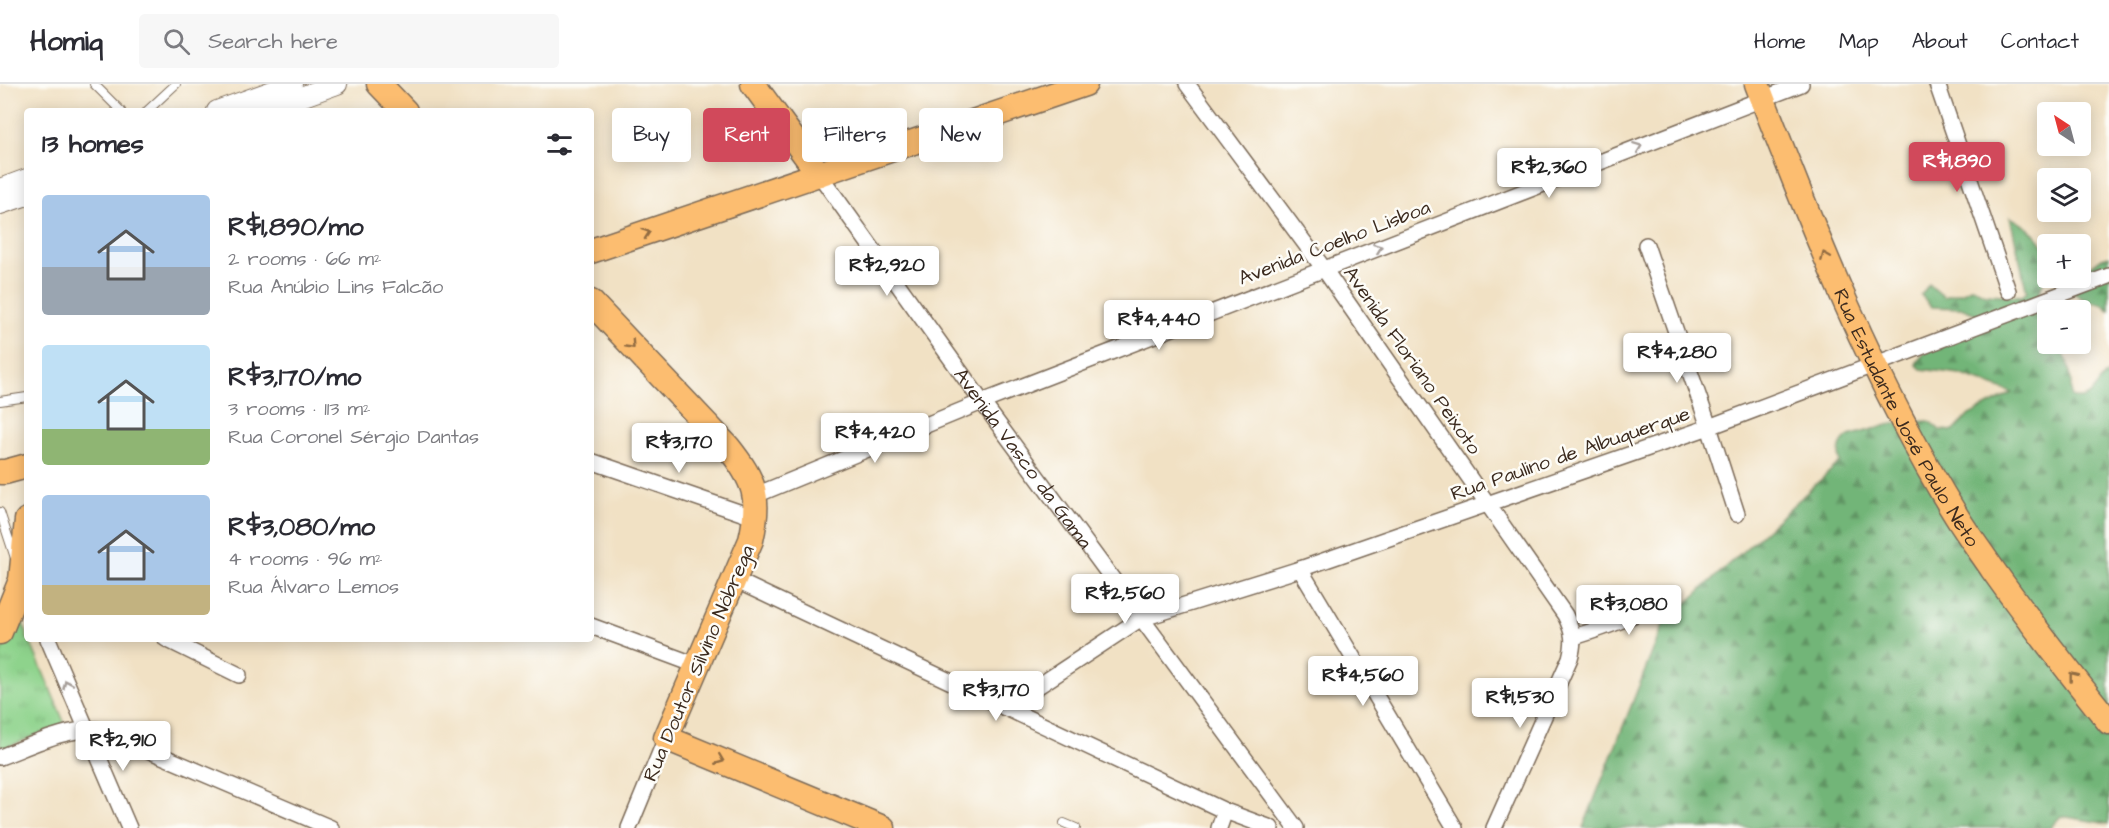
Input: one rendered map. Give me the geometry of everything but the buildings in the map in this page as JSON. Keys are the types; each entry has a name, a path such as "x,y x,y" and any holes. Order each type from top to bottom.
{"main road":[{"path":"379,84 402,108"},
{"name":"Avenida Vasco da Gama","path":"753,84 819,174"},
{"path":"594,250 1085,84"},
{"name":"Rua Estudante José Paulo Neto","path":"1760,91 1814,228 1873,364 1931,475 1958,520 2023,612 2109,722"},
{"path":"594,305 728,447 744,468 756,507"},
{"path":"0,472 24,467"},
{"name":"Rua Doutor Silvino Nóbrega","path":"666,738 751,540 756,507"},
{"path":"0,632 24,581"},
{"path":"666,738 883,828"}],"street":[{"path":"225,108 292,84"},
{"path":"270,108 337,84"},
{"name":"Avenida Floriano Peixoto","path":"1187,84 1324,269 1565,615 1574,638"},
{"name":"Avenida Coelho Lisboa","path":"756,507 982,402 1324,269 1760,91 1800,84"},
{"path":"1937,84 2008,291"},
{"name":"Avenida Vasco da Gama","path":"819,174 1140,619 1296,828"},
{"path":"0,189 24,180"},
{"path":"0,204 24,196"},
{"path":"1646,245 1737,514"},
{"name":"Rua Paulino de Albuquerque","path":"1005,708 1140,619 1300,569 1709,427 2109,276"},
{"path":"594,462 756,507"},
{"path":"1300,569 1455,828"},
{"path":"735,580 1225,811 1271,828"},
{"path":"1494,828 1570,658 1574,638 1643,612 1666,596"},
{"path":"594,627 696,665"},
{"path":"49,642 129,828"},
{"path":"172,642 239,675"},
{"path":"0,757 87,728 101,730 331,828"},
{"name":"Rua Doutor Silvino Nóbrega","path":"629,828 666,738"},
{"path":"1218,828 1225,811"}],"lane":[{"path":"94,84 118,108"},
{"path":"150,108 176,84"},
{"path":"0,401 24,397"},
{"path":"0,512 24,576"},
{"path":"1064,823 1077,828"}],"green space":[{"path":"2010,217 2037,237 2037,288 2042,288 2036,309 2037,354 2063,354 2070,374 2071,397 2079,398 2089,395 2109,372 2109,824 2061,816 2050,828 1583,828 1663,625 1840,462 1839,454 1843,441 1849,436 1895,423 1929,421 1940,430 1954,431 1969,415 2013,393 1960,374 1921,369 1916,364 1935,346 1978,321 1976,314 1961,308 1931,307 1921,295 1929,284 1944,297 1972,287 1985,294 2022,296 2027,292"},
{"path":"2109,256 2109,310 2102,304 2085,300 2073,292 2073,288 2091,288 2091,266"},
{"path":"20,616 24,626 24,642 30,642 65,724 0,750 0,654"}]}
